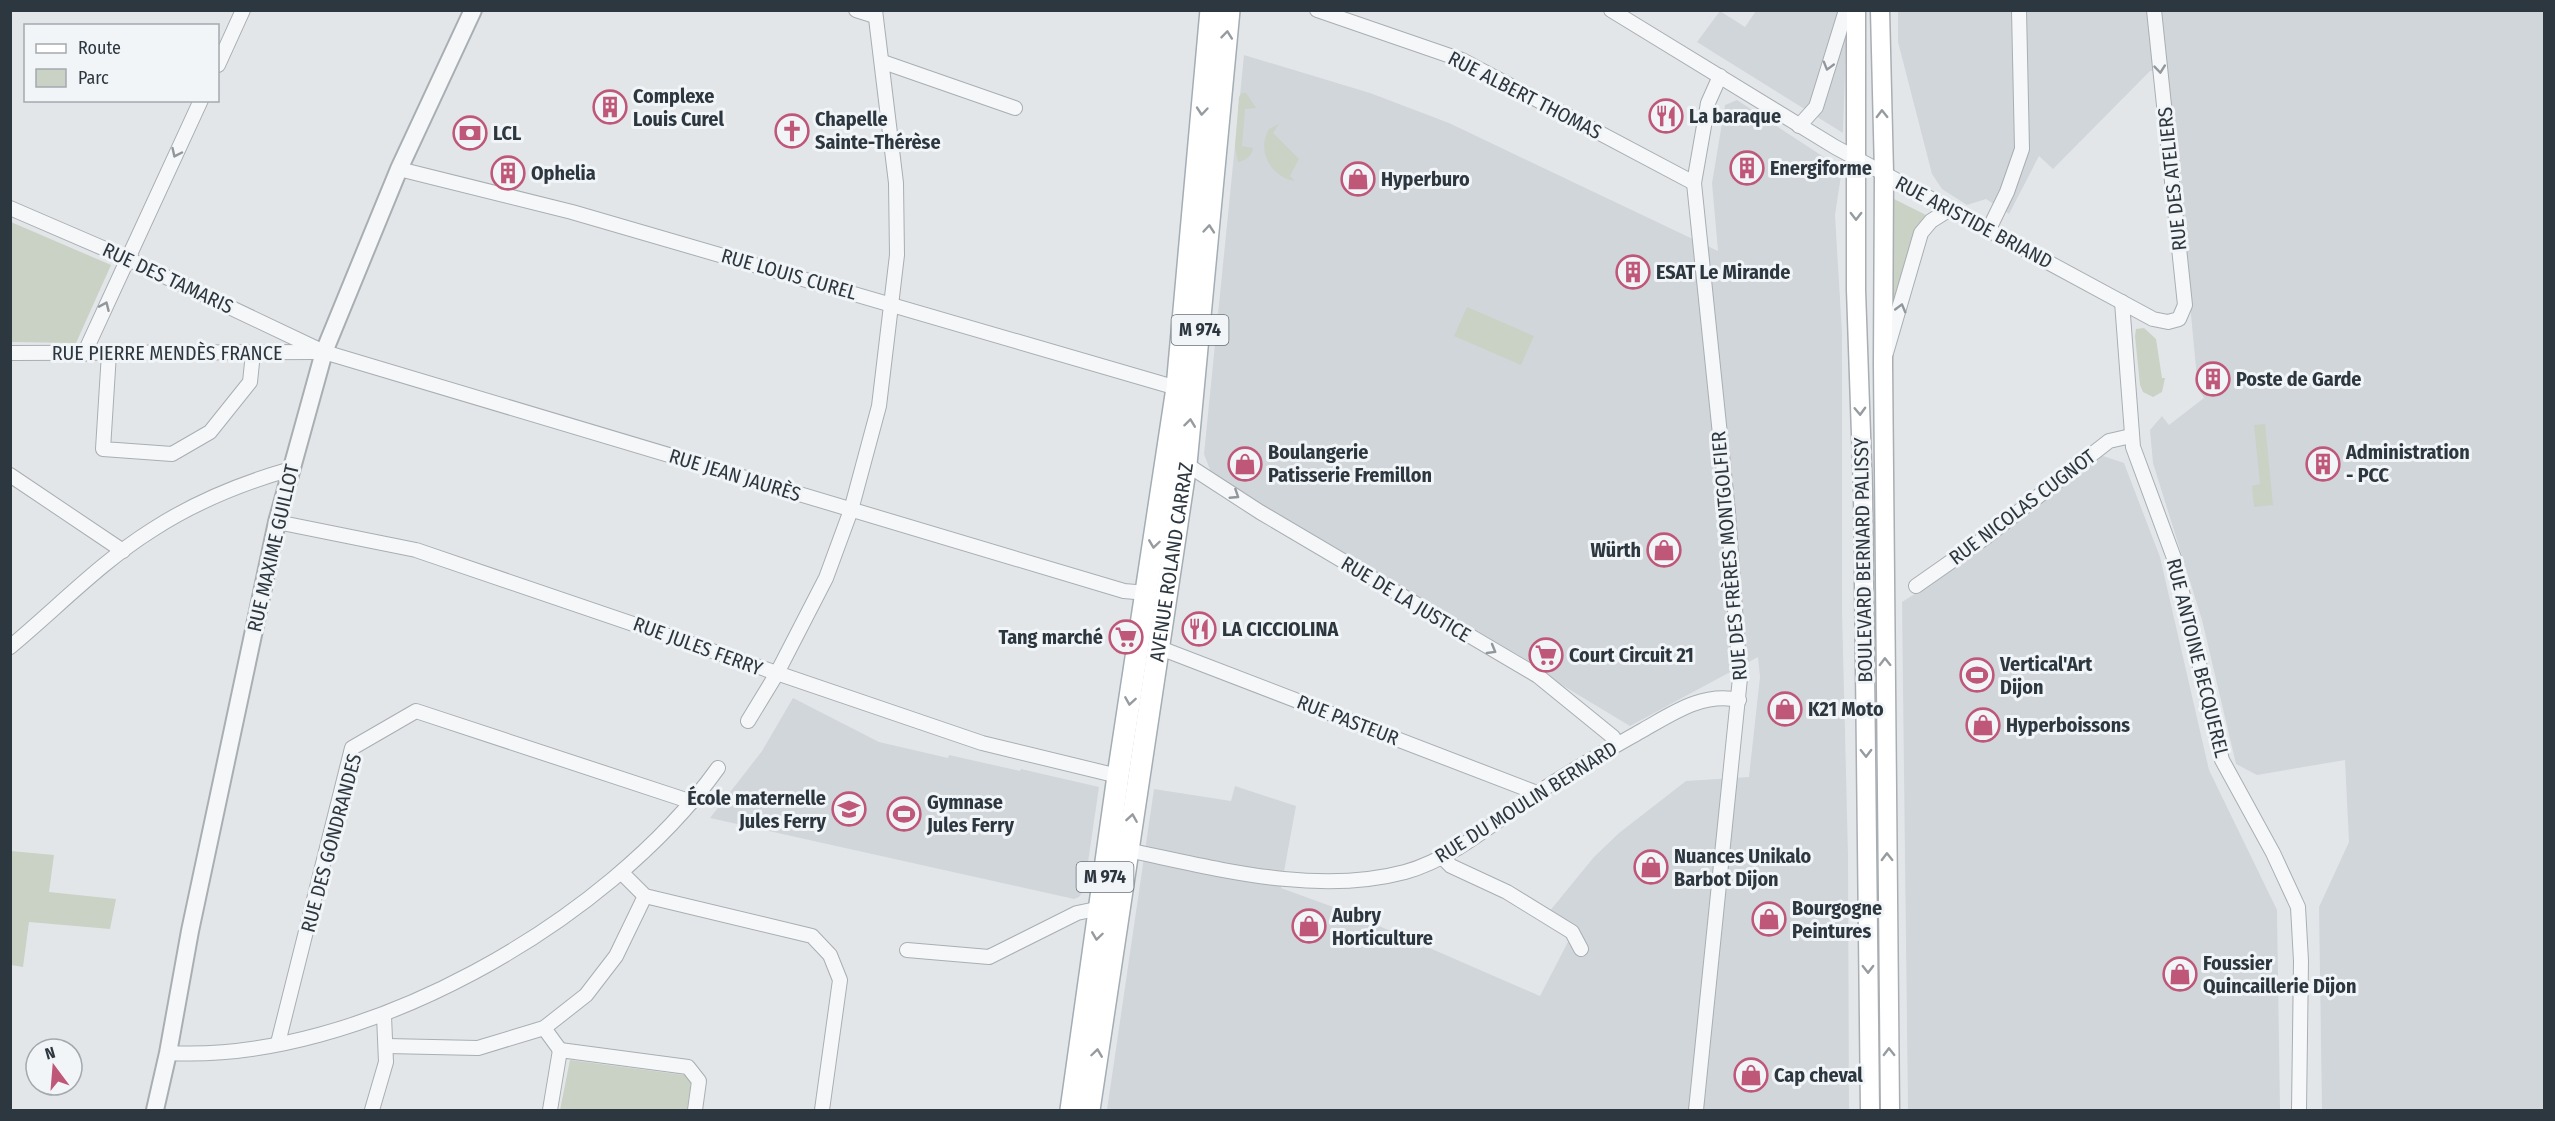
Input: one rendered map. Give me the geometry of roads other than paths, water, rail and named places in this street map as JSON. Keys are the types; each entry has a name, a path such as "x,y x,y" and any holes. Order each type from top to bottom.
{"main road":[{"name":"AVENUE ROLAND CARRAZ","path":"1071,1110 1118,776 1177,388 1211,10"},
{"name":"AVENUE ROLAND CARRAZ","path":"1089,1110 1126,850 1160,648 1186,464 1229,10"},
{"name":"BOULEVARD BERNARD PALISSY","path":"1856,10 1856,290 1863,492 1870,1110"},
{"name":"BOULEVARD BERNARD PALISSY","path":"1880,10 1884,173 1882,364 1890,1110"},
{"path":"1146,593 1160,648"}],"street":[{"path":"219,63 243,10"},
{"name":"RUE MAXIME GUILLOT","path":"154,1110 168,1053 190,931 277,522 324,352 399,170 473,10"},
{"path":"748,721 776,675 826,578 851,510 879,406 893,304 897,255 896,183 883,62 875,14 856,10"},
{"name":"RUE ALBERT THOMAS","path":"1317,10 1462,60 1694,183"},
{"name":"RUE ARISTIDE BRIAND","path":"1611,10 1799,126 2153,319"},
{"path":"1799,126 1816,107 1846,10"},
{"path":"1989,229 2007,192 2022,149 2019,10"},
{"name":"RUE DES ATELIERS","path":"2153,319 2174,321 2182,315 2184,310 2154,10"},
{"path":"883,62 1015,108"},
{"name":"RUE DES FRÈRES MONTGOLFIER","path":"1695,1110 1739,700 1740,656 1728,512 1694,183 1708,103 1720,76"},
{"path":"84,354 126,258 200,102"},
{"name":"RUE LOUIS CUREL","path":"399,170 572,212 1177,388"},
{"name":"RUE DES TAMARIS","path":"10,208 126,258 324,352"},
{"name":"BOULEVARD BERNARD PALISSY","path":"1882,364 1921,233 1931,220 1950,208"},
{"name":"RUE ANTOINE BECQUEREL","path":"2122,302 2131,435 2136,457 2174,558 2222,760 2269,844 2298,907 2301,983 2299,1110"},
{"name":"RUE PIERRE MENDÈS FRANCE","path":"10,354 324,352"},
{"name":"RUE JEAN JAURÈS","path":"324,352 1124,591 1146,593"},
{"path":"109,353 103,449 172,453 210,432 250,381 253,353"},
{"name":"RUE NICOLAS CUGNOT","path":"1916,586 1986,537 2109,441 2131,435"},
{"name":"RUE DE LA JUSTICE","path":"1186,464 1260,512 1538,676 1613,737 1617,744"},
{"path":"10,647 123,551 152,530 248,481 291,469"},
{"path":"10,475 123,551"},
{"name":"RUE JULES FERRY","path":"277,522 416,550 721,653 776,675 982,742 1118,776"},
{"name":"RUE PASTEUR","path":"1160,648 1537,793"},
{"name":"RUE DU MOULIN BERNARD","path":"1126,850 1306,882 1369,879 1406,871 1442,857 1537,793 1617,744 1694,703 1717,697 1739,700"},
{"name":"RUE DES GONDRANDES","path":"278,1043 352,748 416,711 692,802"},
{"path":"168,1053 217,1053 278,1043 384,1016 446,987 517,947 622,873 692,802 718,768"},
{"path":"1442,857 1450,866 1507,892 1572,932 1581,949"},
{"path":"622,873 645,896 812,936 830,955 840,980 822,1110"},
{"path":"387,1046 478,1048 544,1028 586,995 616,956 645,896"},
{"path":"907,950 989,957 1077,913 1101,908"},
{"path":"372,1110 386,1062 384,1016"},
{"path":"544,1028 560,1050 550,1110"},
{"path":"560,1050 688,1067 699,1081 695,1110"}],"place":[{"name":"Complexe Louis Curel","path":"610,107"},
{"name":"La baraque","path":"1666,116"},
{"name":"Chapelle Sainte-Thérèse","path":"792,131"},
{"name":"LCL","path":"470,133"},
{"name":"Energiforme","path":"1747,168"},
{"name":"Ophelia","path":"508,173"},
{"name":"Hyperburo","path":"1358,179"},
{"name":"ESAT Le Mirande","path":"1633,272"},
{"name":"Poste de Garde","path":"2213,379"},
{"name":"Boulangerie Patisserie Fremillon","path":"1245,464"},
{"name":"Administration - PCC","path":"2323,464"},
{"name":"Würth","path":"1664,550"},
{"name":"LA CICCIOLINA","path":"1199,629"},
{"name":"Tang marché","path":"1126,637"},
{"name":"Court Circuit 21","path":"1546,655"},
{"name":"Vertical'Art Dijon","path":"1977,675"},
{"name":"K21 Moto","path":"1785,709"},
{"name":"Hyperboissons","path":"1983,725"},
{"name":"École maternelle Jules Ferry","path":"849,809"},
{"name":"Gymnase Jules Ferry","path":"904,814"},
{"name":"Nuances Unikalo Barbot Dijon","path":"1651,867"},
{"name":"Bourgogne Peintures","path":"1769,919"},
{"name":"Aubry Horticulture","path":"1309,926"},
{"name":"Foussier Quincaillerie Dijon","path":"2180,974"},
{"name":"Cap cheval","path":"1751,1075"}]}
